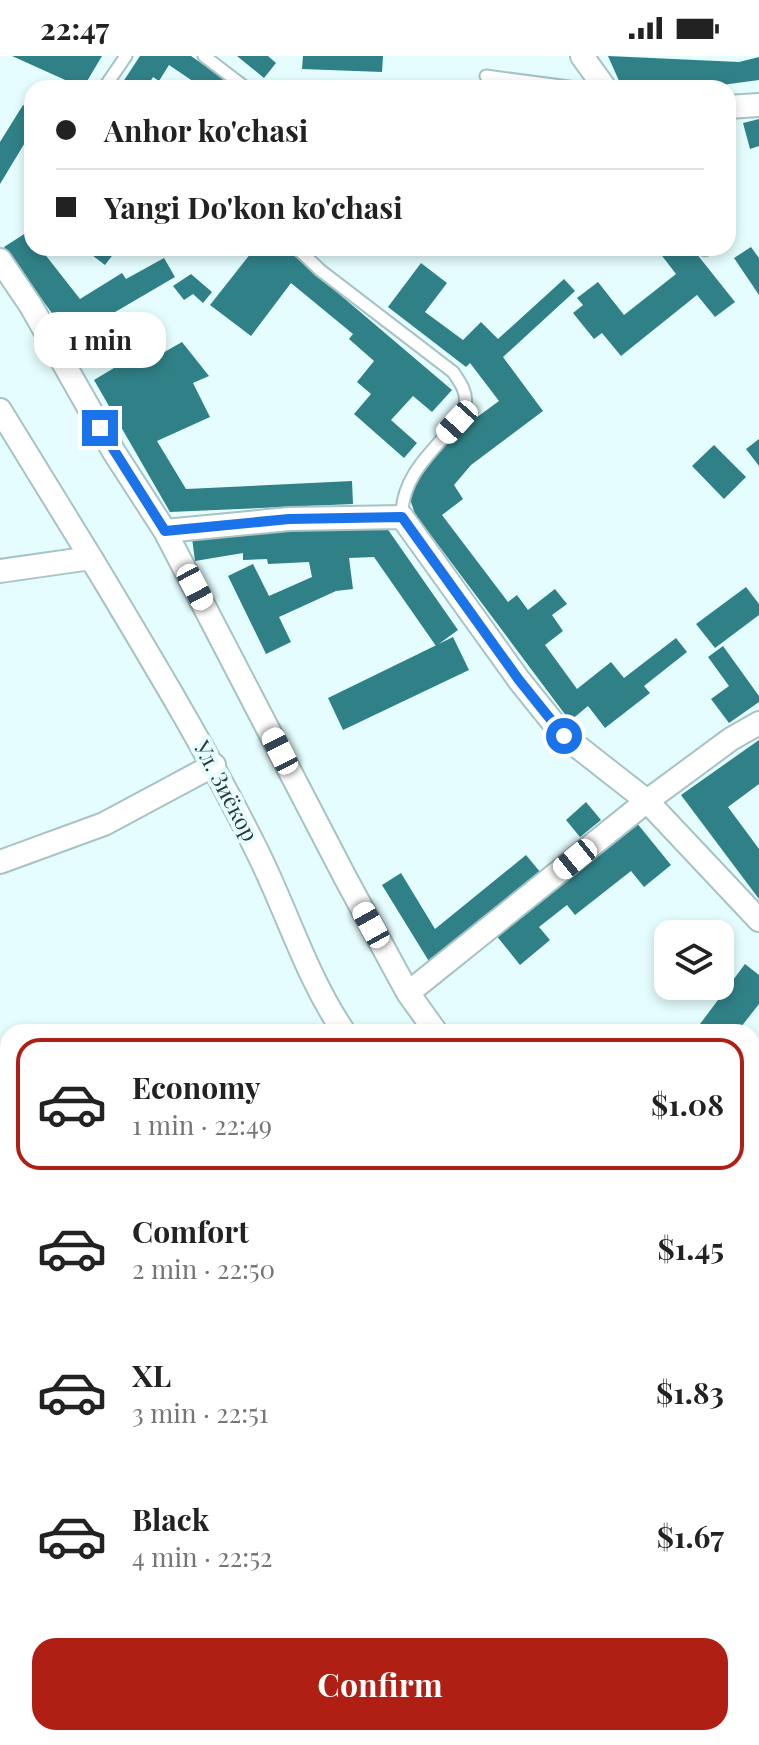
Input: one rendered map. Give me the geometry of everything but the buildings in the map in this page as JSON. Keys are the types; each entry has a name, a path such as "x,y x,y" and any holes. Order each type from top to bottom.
{"street":[{"path":"582,56 599,80"},
{"path":"736,106 759,105"},
{"path":"0,260 31,306 114,452 165,531 408,993 430,1024"},
{"name":"Ул. Зиёкор","path":"0,410 214,765 259,855 321,997 339,1024"},
{"path":"165,531 289,519 402,517 519,680 564,736 647,801 759,920"},
{"path":"0,571 91,558"},
{"path":"408,993 647,801 731,739 759,723"},
{"path":"0,862 104,824 214,765"}],"lane":[{"path":"110,80 126,56"},
{"path":"204,56 236,80"},
{"path":"486,76 516,80"},
{"path":"305,256 453,372 464,389 465,406 457,422 423,460 401,497 402,517"}],"route":[{"path":"100,428 165,531 289,519 402,517 519,680 564,736"}]}
